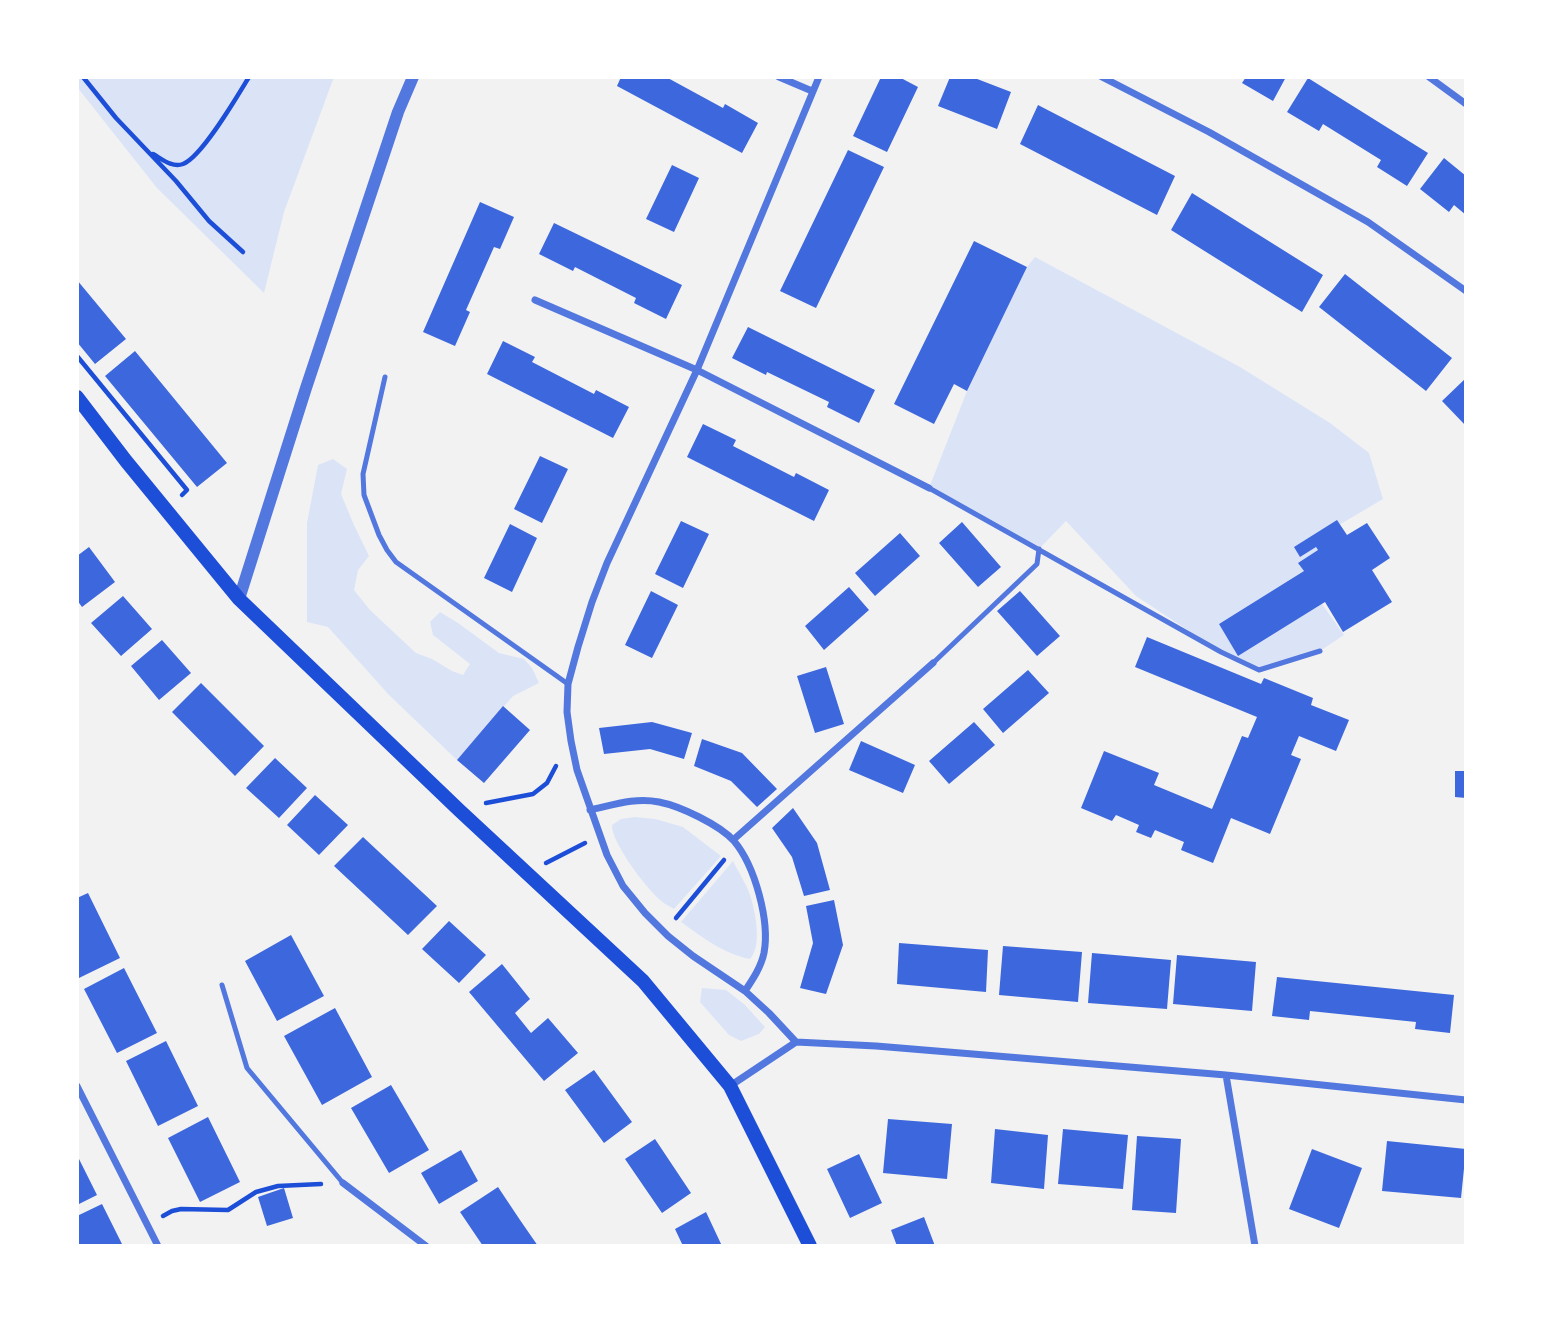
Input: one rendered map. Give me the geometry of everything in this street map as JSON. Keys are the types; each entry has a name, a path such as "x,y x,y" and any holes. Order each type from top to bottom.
{"main road":[{"path":"77,397 239,598 459,810 643,981 730,1086 810,1246"}],"street":[{"path":"239,598 380,164 413,77"},
{"path":"779,77 812,91"},
{"path":"796,1042 746,991 693,956 664,932 623,886 607,855 577,770 567,712 568,684 585,624 607,563 696,370 819,77"},
{"path":"1102,77 1209,132 1368,222 1466,291"},
{"path":"1429,77 1466,104"},
{"path":"535,300 696,370 929,488"},
{"path":"735,843 933,663"},
{"path":"590,810 634,800 658,802 680,808 708,822 735,843 760,896 766,930 764,954 746,991"},
{"path":"730,1086 796,1042 890,1047 1226,1076 1466,1100"},
{"path":"1226,1076 1255,1246"},
{"path":"77,1086 158,1246"},
{"path":"343,1183 426,1246"}],"lane":[{"path":"385,377 363,474 364,495 387,550 396,562 568,684"},
{"path":"929,488 1221,652 1259,670 1320,651"},
{"path":"933,663 1037,564 1039,549"},
{"path":"222,985 247,1068 343,1183"}],"path":[{"path":"83,77 116,118 176,181 209,221 243,252"},
{"path":"149,152 173,165 183,164 193,157 215,130 250,77"},
{"path":"77,356 187,490 164,508"},
{"path":"459,810 533,794 547,783 571,741"},
{"path":"664,932 735,843"},
{"path":"560,855 578,848"},
{"path":"148,1226 176,1210 228,1210 252,1193 278,1186 343,1183"}],"shaded area":[{"path":"77,77 334,77 284,212 264,293 157,188 77,87"},
{"path":"1035,257 1240,367 1330,423 1369,453 1383,499 1339,525 1300,556 1316,547 1318,550 1299,563 1304,571 1219,624 1239,655 1322,604 1344,635 1320,651 1259,670 1221,652 1136,596 1066,521 1039,549 929,488 967,391 1027,267"},
{"path":"333,459 347,469 341,494 369,556 358,570 354,590 370,610 416,653 463,675 470,664 433,635 430,622 440,612 499,653 524,659 539,683 513,696 457,760 389,695 328,627 307,622 307,523 318,465"},
{"path":"621,819 655,819 683,827 721,856 674,909 646,886 613,833 612,825"},
{"path":"733,861 749,892 755,917 756,945 750,959 722,949 681,922"},
{"path":"702,988 726,990 745,1005 765,1027 759,1034 741,1041 729,1035 700,1002"}],"building":[{"path":"621,77 666,77 723,108 725,104 758,123 742,153 617,86"},
{"path":"881,77 899,77 918,87 887,152 853,136"},
{"path":"950,77 972,77 1011,92 997,129 938,106"},
{"path":"1246,77 1286,77 1273,101 1242,83"},
{"path":"1308,78 1428,153 1407,186 1377,167 1381,160 1323,124 1319,131 1287,112"},
{"path":"1038,105 1175,176 1157,215 1020,144"},
{"path":"848,150 884,167 816,308 780,291"},
{"path":"1444,158 1466,176 1466,215 1454,205 1449,212 1420,189"},
{"path":"672,165 699,178 674,232 646,219"},
{"path":"1192,193 1323,275 1302,312 1171,230"},
{"path":"480,202 514,217 500,249 494,247 466,310 470,312 455,346 423,332"},
{"path":"554,223 682,285 666,319 634,303 636,298 575,267 573,271 539,254"},
{"path":"974,241 1027,267 967,391 954,384 934,424 894,404"},
{"path":"1345,274 1452,358 1426,391 1319,307"},
{"path":"77,280 126,339 95,364 77,342"},
{"path":"748,327 875,390 859,423 827,407 829,402 732,358"},
{"path":"503,341 535,357 532,362 594,394 596,390 629,407 613,438 487,374"},
{"path":"135,351 227,463 197,487 105,376"},
{"path":"1466,378 1466,426 1442,401"},
{"path":"703,424 736,440 733,446 794,477 796,473 829,490 814,521 687,457"},
{"path":"540,456 568,469 542,523 514,509"},
{"path":"1337,520 1347,535 1367,523 1390,558 1372,570 1392,602 1343,632 1325,602 1238,656 1219,624 1304,571 1298,563 1318,550 1316,547 1300,557 1294,547"},
{"path":"681,521 709,534 683,588 655,574"},
{"path":"962,522 1001,567 978,587 939,543"},
{"path":"510,524 537,538 512,592 484,578"},
{"path":"900,533 920,556 875,596 855,573"},
{"path":"89,547 115,582 82,607 77,600 77,556"},
{"path":"849,587 869,610 824,650 805,626"},
{"path":"651,591 678,605 652,658 625,645"},
{"path":"1020,591 1060,636 1037,656 997,611"},
{"path":"123,596 152,629 121,656 91,623"},
{"path":"1147,637 1261,684 1264,678 1313,698 1311,705 1349,720 1336,751 1299,736 1291,755 1301,759 1270,834 1231,818 1213,863 1181,850 1184,842 1155,830 1151,838 1136,832 1139,825 1116,815 1112,821 1081,808 1104,751 1159,773 1154,785 1212,809 1242,736 1248,738 1257,717 1135,667"},
{"path":"162,640 191,673 159,700 131,666"},
{"path":"826,667 844,724 815,733 797,676"},
{"path":"1028,670 1049,693 1003,733 983,709"},
{"path":"201,683 264,746 235,776 172,712"},
{"path":"503,706 530,730 484,783 457,760"},
{"path":"652,722 692,733 684,759 650,749 604,754 599,728"},
{"path":"974,722 995,745 949,784 929,761"},
{"path":"702,739 742,753 777,789 757,807 731,781 694,766"},
{"path":"861,741 915,765 903,793 849,770"},
{"path":"275,758 307,788 279,818 246,788"},
{"path":"1455,771 1466,771 1466,798 1455,797"},
{"path":"315,795 348,825 319,855 287,825"},
{"path":"793,808 817,843 830,890 804,896 792,857 772,828"},
{"path":"363,837 437,906 408,935 334,866"},
{"path":"88,893 120,958 79,978 77,898"},
{"path":"834,900 843,945 826,994 800,988 813,943 806,906"},
{"path":"449,921 486,955 459,983 422,949"},
{"path":"291,935 324,996 277,1021 245,961"},
{"path":"899,943 988,950 986,992 897,984"},
{"path":"1003,946 1082,952 1078,1002 999,995"},
{"path":"1092,953 1171,960 1167,1009 1088,1003"},
{"path":"1177,955 1256,962 1252,1011 1173,1004"},
{"path":"502,964 530,999 515,1013 531,1033 548,1018 578,1053 544,1081 469,992"},
{"path":"124,968 157,1033 117,1053 84,989"},
{"path":"1277,977 1454,995 1450,1033 1415,1029 1416,1022 1310,1011 1309,1020 1272,1016"},
{"path":"335,1008 372,1077 322,1105 284,1036"},
{"path":"166,1041 198,1106 158,1126 126,1061"},
{"path":"594,1070 632,1122 604,1143 565,1090"},
{"path":"391,1085 429,1150 389,1173 351,1108"},
{"path":"208,1117 240,1182 200,1202 168,1138"},
{"path":"888,1119 952,1124 947,1179 883,1173"},
{"path":"995,1129 1048,1135 1044,1189 991,1183"},
{"path":"1063,1129 1128,1135 1123,1189 1058,1184"},
{"path":"1137,1136 1181,1139 1176,1213 1132,1210"},
{"path":"655,1139 691,1193 662,1213 625,1159"},
{"path":"1387,1141 1466,1149 1461,1198 1382,1191"},
{"path":"1312,1149 1362,1168 1339,1228 1289,1209"},
{"path":"461,1150 478,1181 439,1204 421,1173"},
{"path":"859,1154 882,1203 850,1218 827,1169"},
{"path":"77,1155 97,1195 77,1205"},
{"path":"498,1187 538,1246 483,1246 460,1212"},
{"path":"284,1188 293,1218 267,1226 258,1197"},
{"path":"102,1204 123,1246 77,1246 77,1216"},
{"path":"706,1212 722,1246 683,1246 675,1229"},
{"path":"924,1217 935,1246 897,1246 891,1230"}]}
